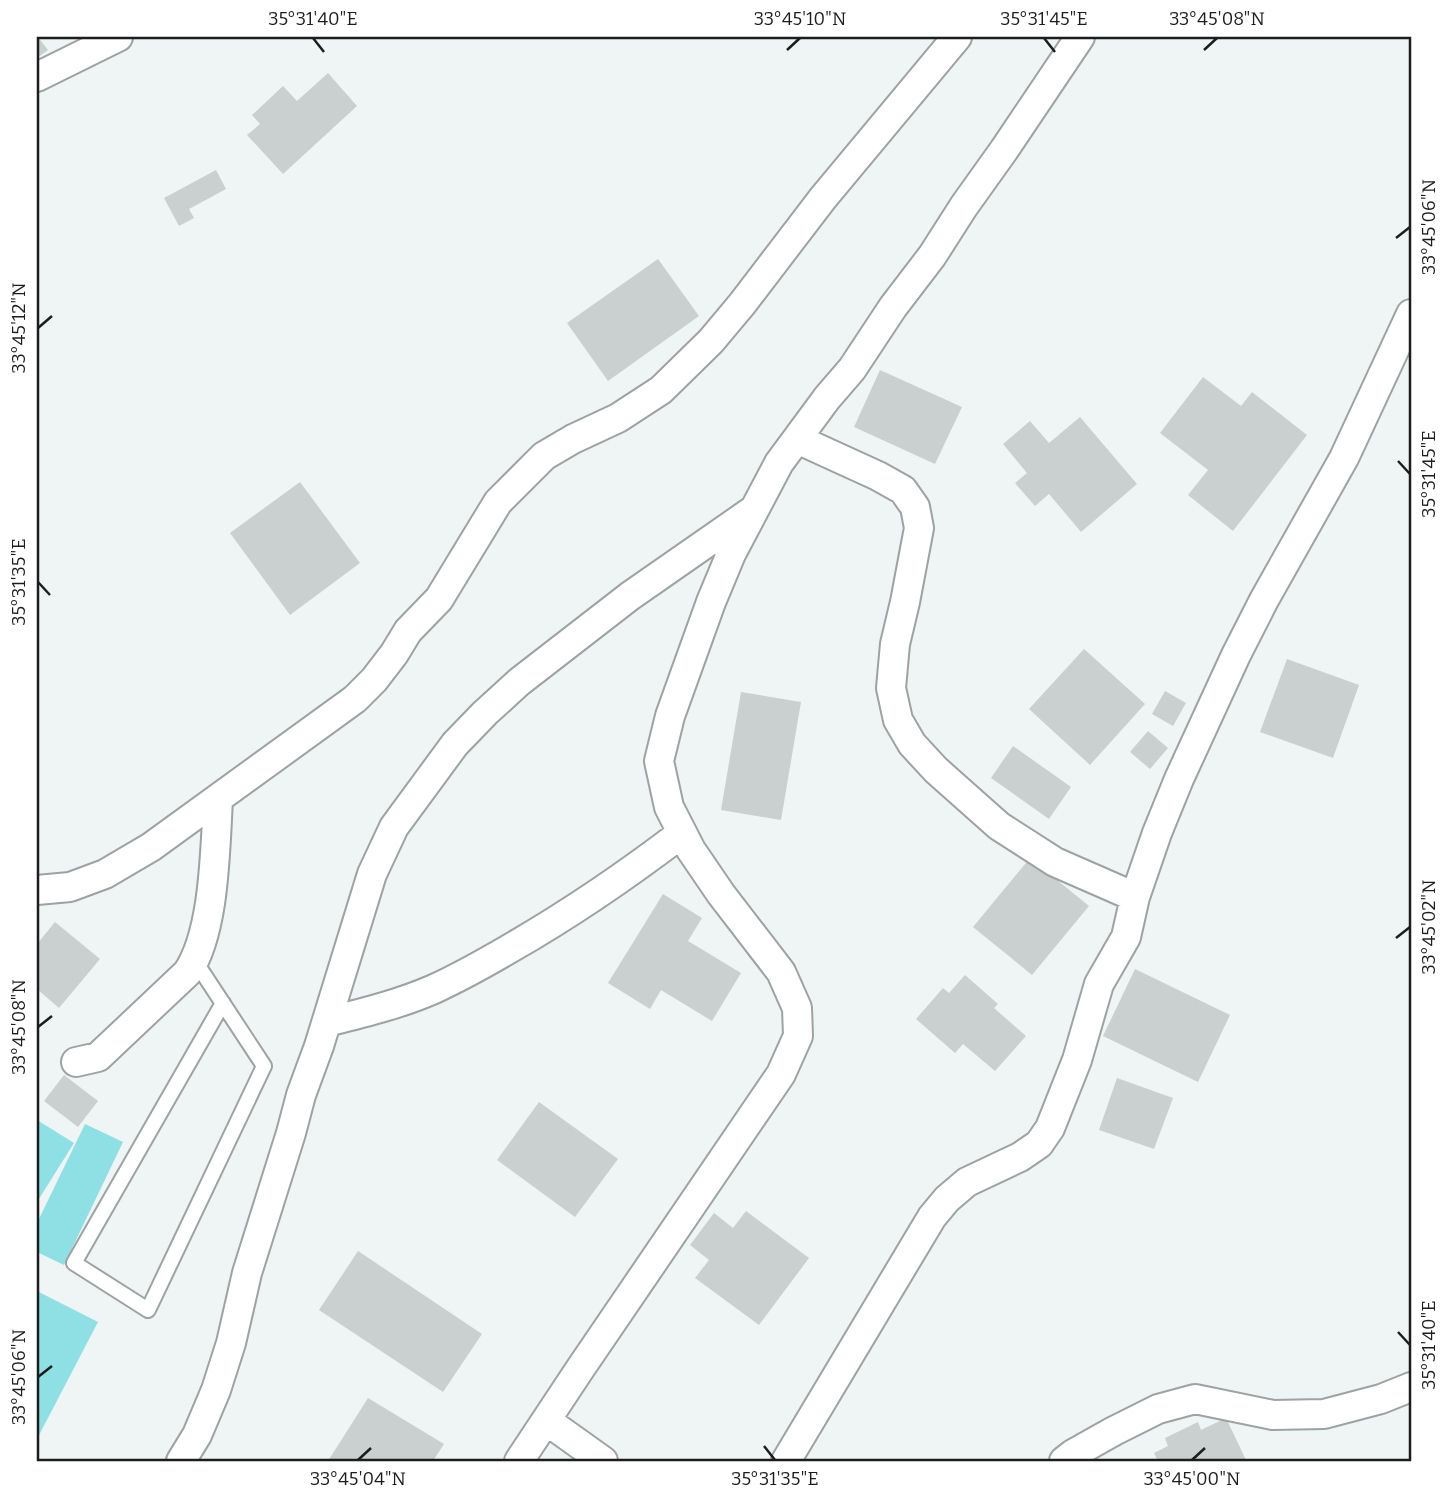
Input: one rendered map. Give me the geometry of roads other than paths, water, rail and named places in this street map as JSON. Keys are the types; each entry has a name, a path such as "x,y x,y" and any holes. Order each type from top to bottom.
{"street":[{"path":"37,77 118,37"},
{"path":"37,890 70,887 105,874 151,847 355,699 374,680 408,631 439,599 498,502 544,456 618,418 661,390 711,341 824,198 957,37"},
{"path":"519,1461 782,1074 798,1036 797,1008 781,972 691,850 669,807 659,761 670,716 710,602 731,554 779,463 852,369 893,307 932,256 1080,37"},
{"path":"786,1461 932,1217 947,1199 967,1182 1020,1157 1039,1144 1050,1128 1077,1060 1099,984 1126,937 1135,897 1179,779 1270,589 1344,458 1411,314"},
{"path":"797,439 903,490 915,507 919,528 895,644 891,688 898,720 912,744 936,771 999,826 1055,862 1135,897"},
{"path":"181,1461 197,1435 216,1390 231,1343 247,1273 301,1095 327,1022 372,874 394,827 455,744 519,682 630,596 754,510"},
{"path":"76,1062 98,1057 187,973 195,961 210,905 218,800"},
{"path":"327,1022 411,998 481,965 555,922 629,873 682,832"},
{"path":"1064,1461 1158,1409 1195,1399 1273,1415 1324,1414 1381,1399 1411,1387"},
{"path":"547,1421 603,1461"}],"lane":[{"path":"195,961 223,1003 264,1066 148,1310 74,1264 223,1003"}]}
